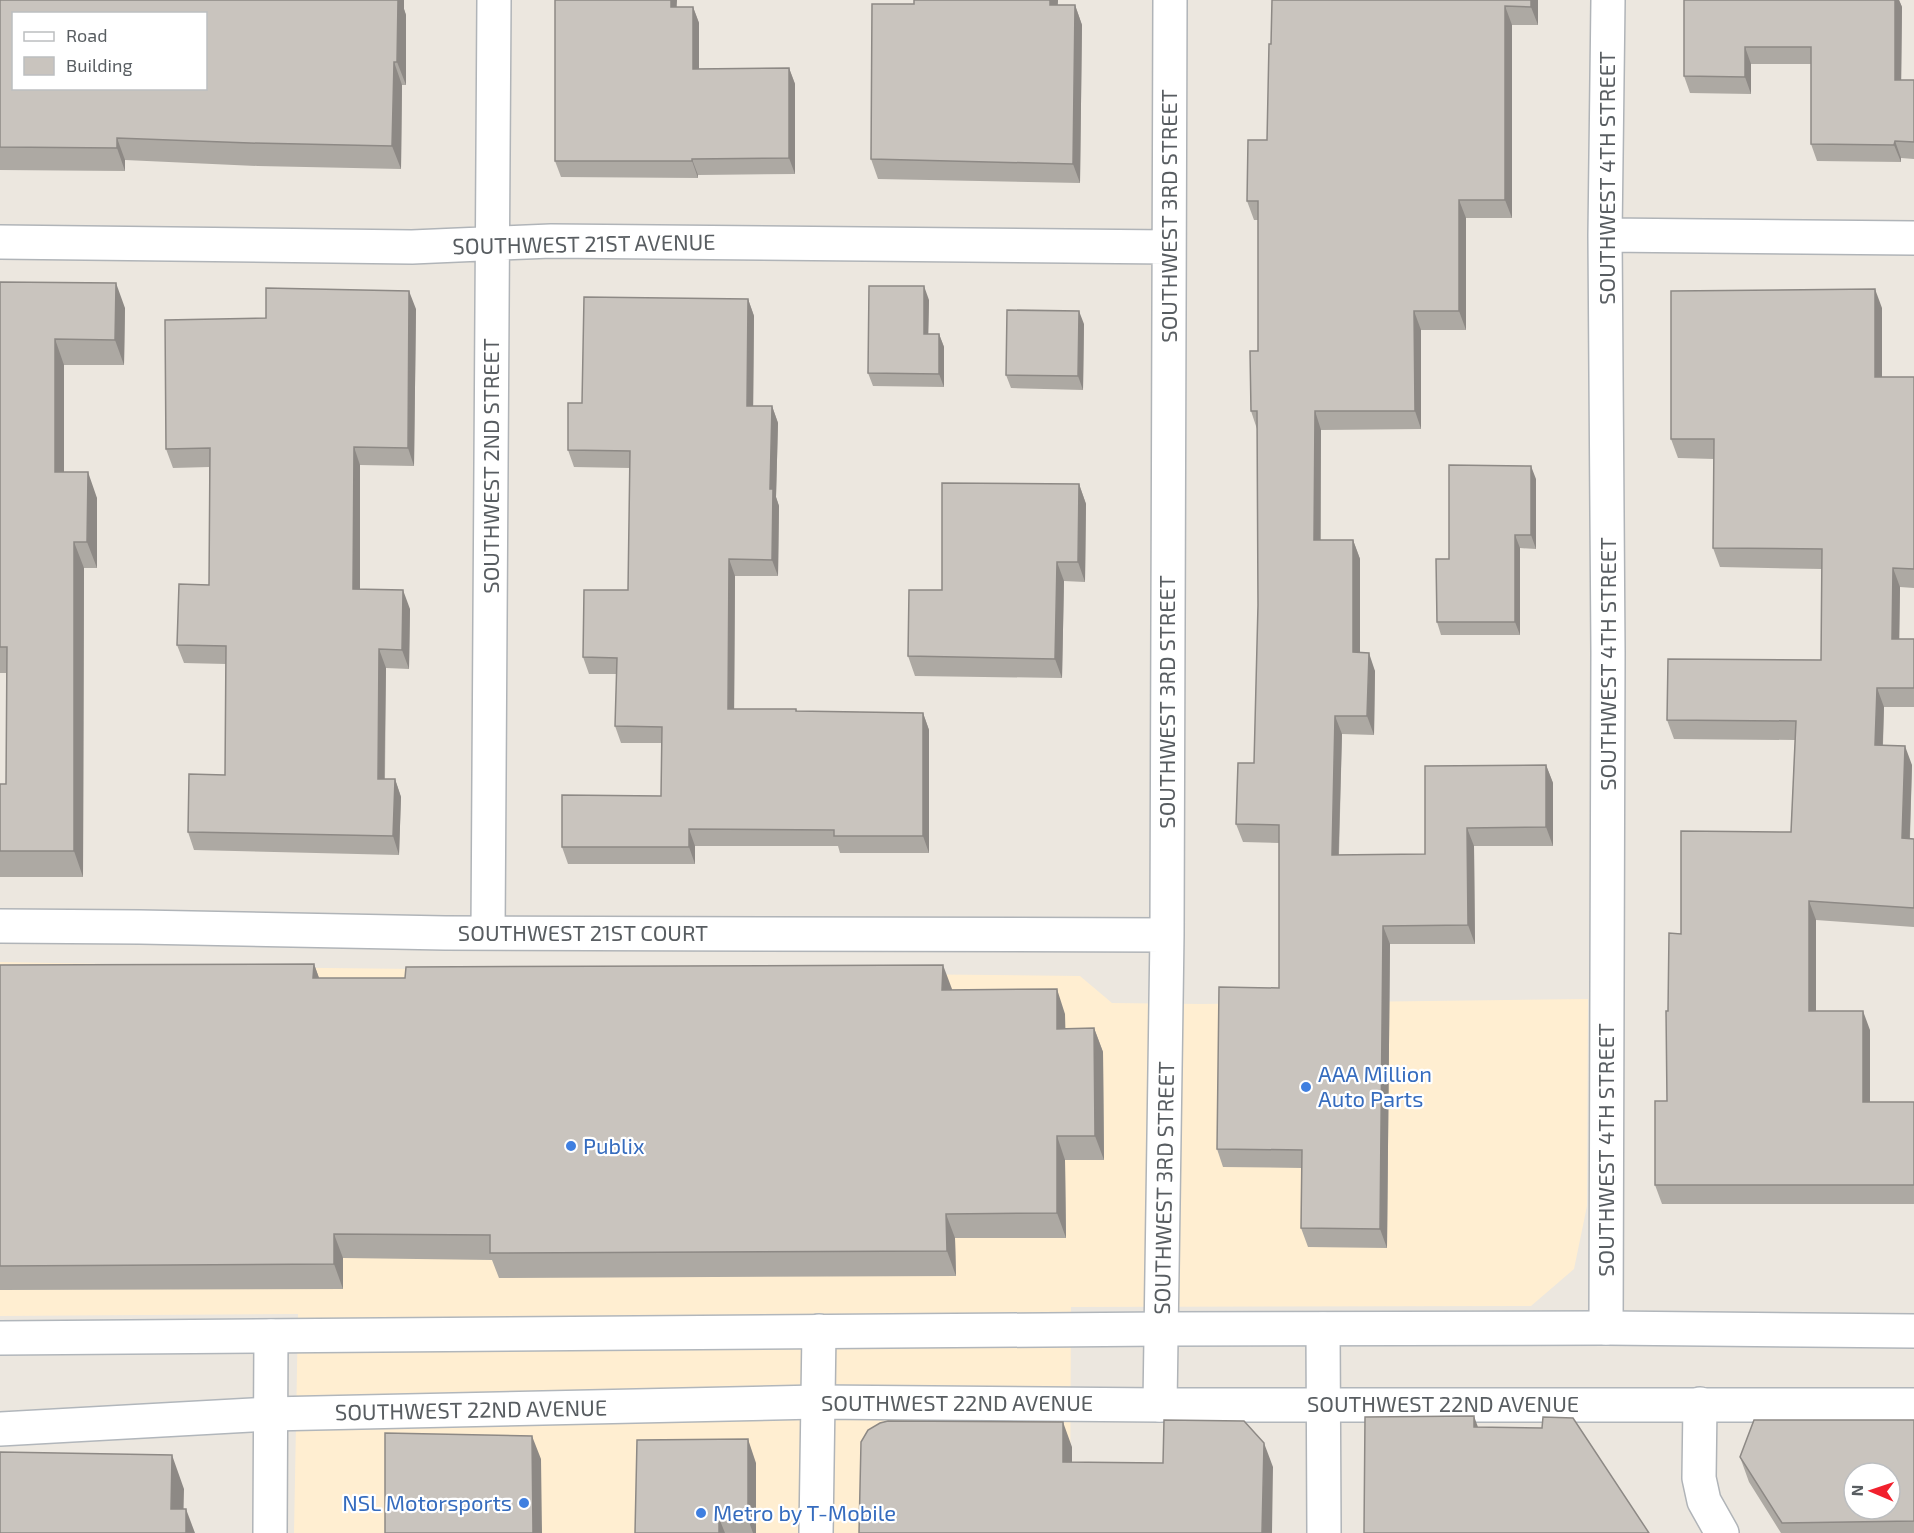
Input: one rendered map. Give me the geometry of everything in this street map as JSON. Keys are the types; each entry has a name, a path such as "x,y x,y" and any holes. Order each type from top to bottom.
{"street":[{"name":"SOUTHWEST 2ND STREET","path":"488,932 494,0"},
{"name":"SOUTHWEST 3RD STREET","path":"1160,1405 1167,935 1170,0"},
{"name":"SOUTHWEST 4TH STREET","path":"1606,1329 1608,641 1605,235 1608,0"},
{"path":"1605,235 1914,238"},
{"name":"SOUTHWEST 21ST AVENUE","path":"0,242 412,247 551,241 1169,247"},
{"name":"SOUTHWEST 21ST COURT","path":"0,926 488,932 1167,935"},
{"path":"0,1338 1162,1329 1914,1331"},
{"path":"1323,1329 1324,1533"},
{"path":"816,1533 819,1331"},
{"path":"270,1533 271,1336"},
{"name":"SOUTHWEST 22ND AVENUE","path":"0,1429 270,1414 817,1402 1160,1405 1914,1405"},
{"path":"1700,1404 1699,1478 1704,1501 1722,1533"}],"shaded area":[{"path":"0,962 1080,976 1112,1003 1588,999 1587,1206 1574,1269 1531,1306 1071,1307 1070,1533 294,1533 298,1314 0,1316"}],"building":[{"path":"0,0 398,0 392,146 117,138 117,148 0,147"},
{"path":"555,0 671,0 671,7 693,7 693,69 789,68 789,158 555,161"},
{"path":"914,0 1050,0 1050,5 1075,5 1073,164 871,159 872,4 914,4"},
{"path":"1272,0 1531,0 1531,7 1505,6 1505,200 1459,200 1459,311 1414,311 1415,411 1315,411 1314,540 1353,540 1353,652 1369,653 1367,716 1335,716 1332,855 1425,854 1425,766 1546,765 1546,827 1467,828 1468,925 1383,926 1380,1229 1301,1228 1302,1150 1217,1149 1219,987 1279,988 1279,825 1236,824 1238,763 1254,763 1258,605 1257,411 1251,411 1250,351 1258,351 1258,201 1247,201 1248,140 1267,140"},
{"path":"1684,0 1895,0 1895,80 1914,80 1914,142 1895,141 1894,145 1811,144 1811,47 1745,47 1745,77 1684,76"},
{"path":"0,282 116,283 115,340 55,339 55,472 88,472 87,542 74,542 74,851 0,851 0,784 6,784 7,647 0,647"},
{"path":"869,286 924,286 924,334 939,334 939,374 868,373"},
{"path":"266,288 409,291 408,448 354,447 353,589 403,590 402,650 379,649 378,779 395,779 393,836 188,832 189,774 225,775 226,646 177,645 179,584 209,585 210,448 166,449 165,320 266,318"},
{"path":"1875,289 1875,377 1914,377 1914,569 1893,568 1892,639 1914,639 1914,688 1877,688 1875,745 1905,746 1902,838 1914,839 1914,908 1809,901 1809,1011 1863,1011 1863,1102 1914,1102 1914,1185 1655,1185 1655,1101 1667,1101 1666,1011 1668,1011 1669,933 1681,934 1681,831 1791,832 1796,721 1667,720 1668,659 1821,660 1822,549 1713,548 1714,439 1671,439 1671,291"},
{"path":"584,297 748,299 747,406 772,406 770,489 773,489 772,560 729,559 728,709 923,713 923,836 834,836 834,830 689,829 689,847 562,847 562,795 661,796 662,727 615,726 617,658 583,657 584,590 628,590 630,451 568,450 568,403 582,403"},
{"path":"1007,310 1079,311 1078,376 1006,375"},
{"path":"1449,465 1531,466 1531,535 1515,535 1515,622 1437,622 1436,559 1449,559"},
{"path":"942,483 1079,484 1078,562 1057,562 1055,659 908,656 909,590 942,590"},
{"path":"314,964 313,978 405,978 406,967 943,965 942,990 1057,989 1057,1029 1094,1028 1095,1136 1057,1136 1057,1213 946,1214 947,1251 490,1253 490,1235 334,1234 334,1264 0,1266 0,965"},
{"path":"1474,1416 1474,1427 1542,1428 1543,1417 1573,1418 1649,1533 1364,1533 1365,1417"},
{"path":"1164,1420 1244,1421 1264,1443 1262,1533 859,1533 861,1442 868,1430 880,1423 888,1421 1063,1422 1063,1462 1163,1463"},
{"path":"1754,1420 1914,1420 1914,1521 1782,1523 1740,1457"},
{"path":"385,1433 532,1436 533,1533 385,1533"},
{"path":"748,1439 748,1519 719,1518 719,1533 635,1533 637,1440"},
{"path":"0,1452 172,1455 171,1509 186,1509 186,1533 0,1533"}],"place":[{"name":"AAA Million Auto Parts","path":"1306,1087"},
{"name":"Publix","path":"571,1146"},
{"name":"NSL Motorsports","path":"524,1503"},
{"name":"Metro by T-Mobile","path":"701,1513"}]}
